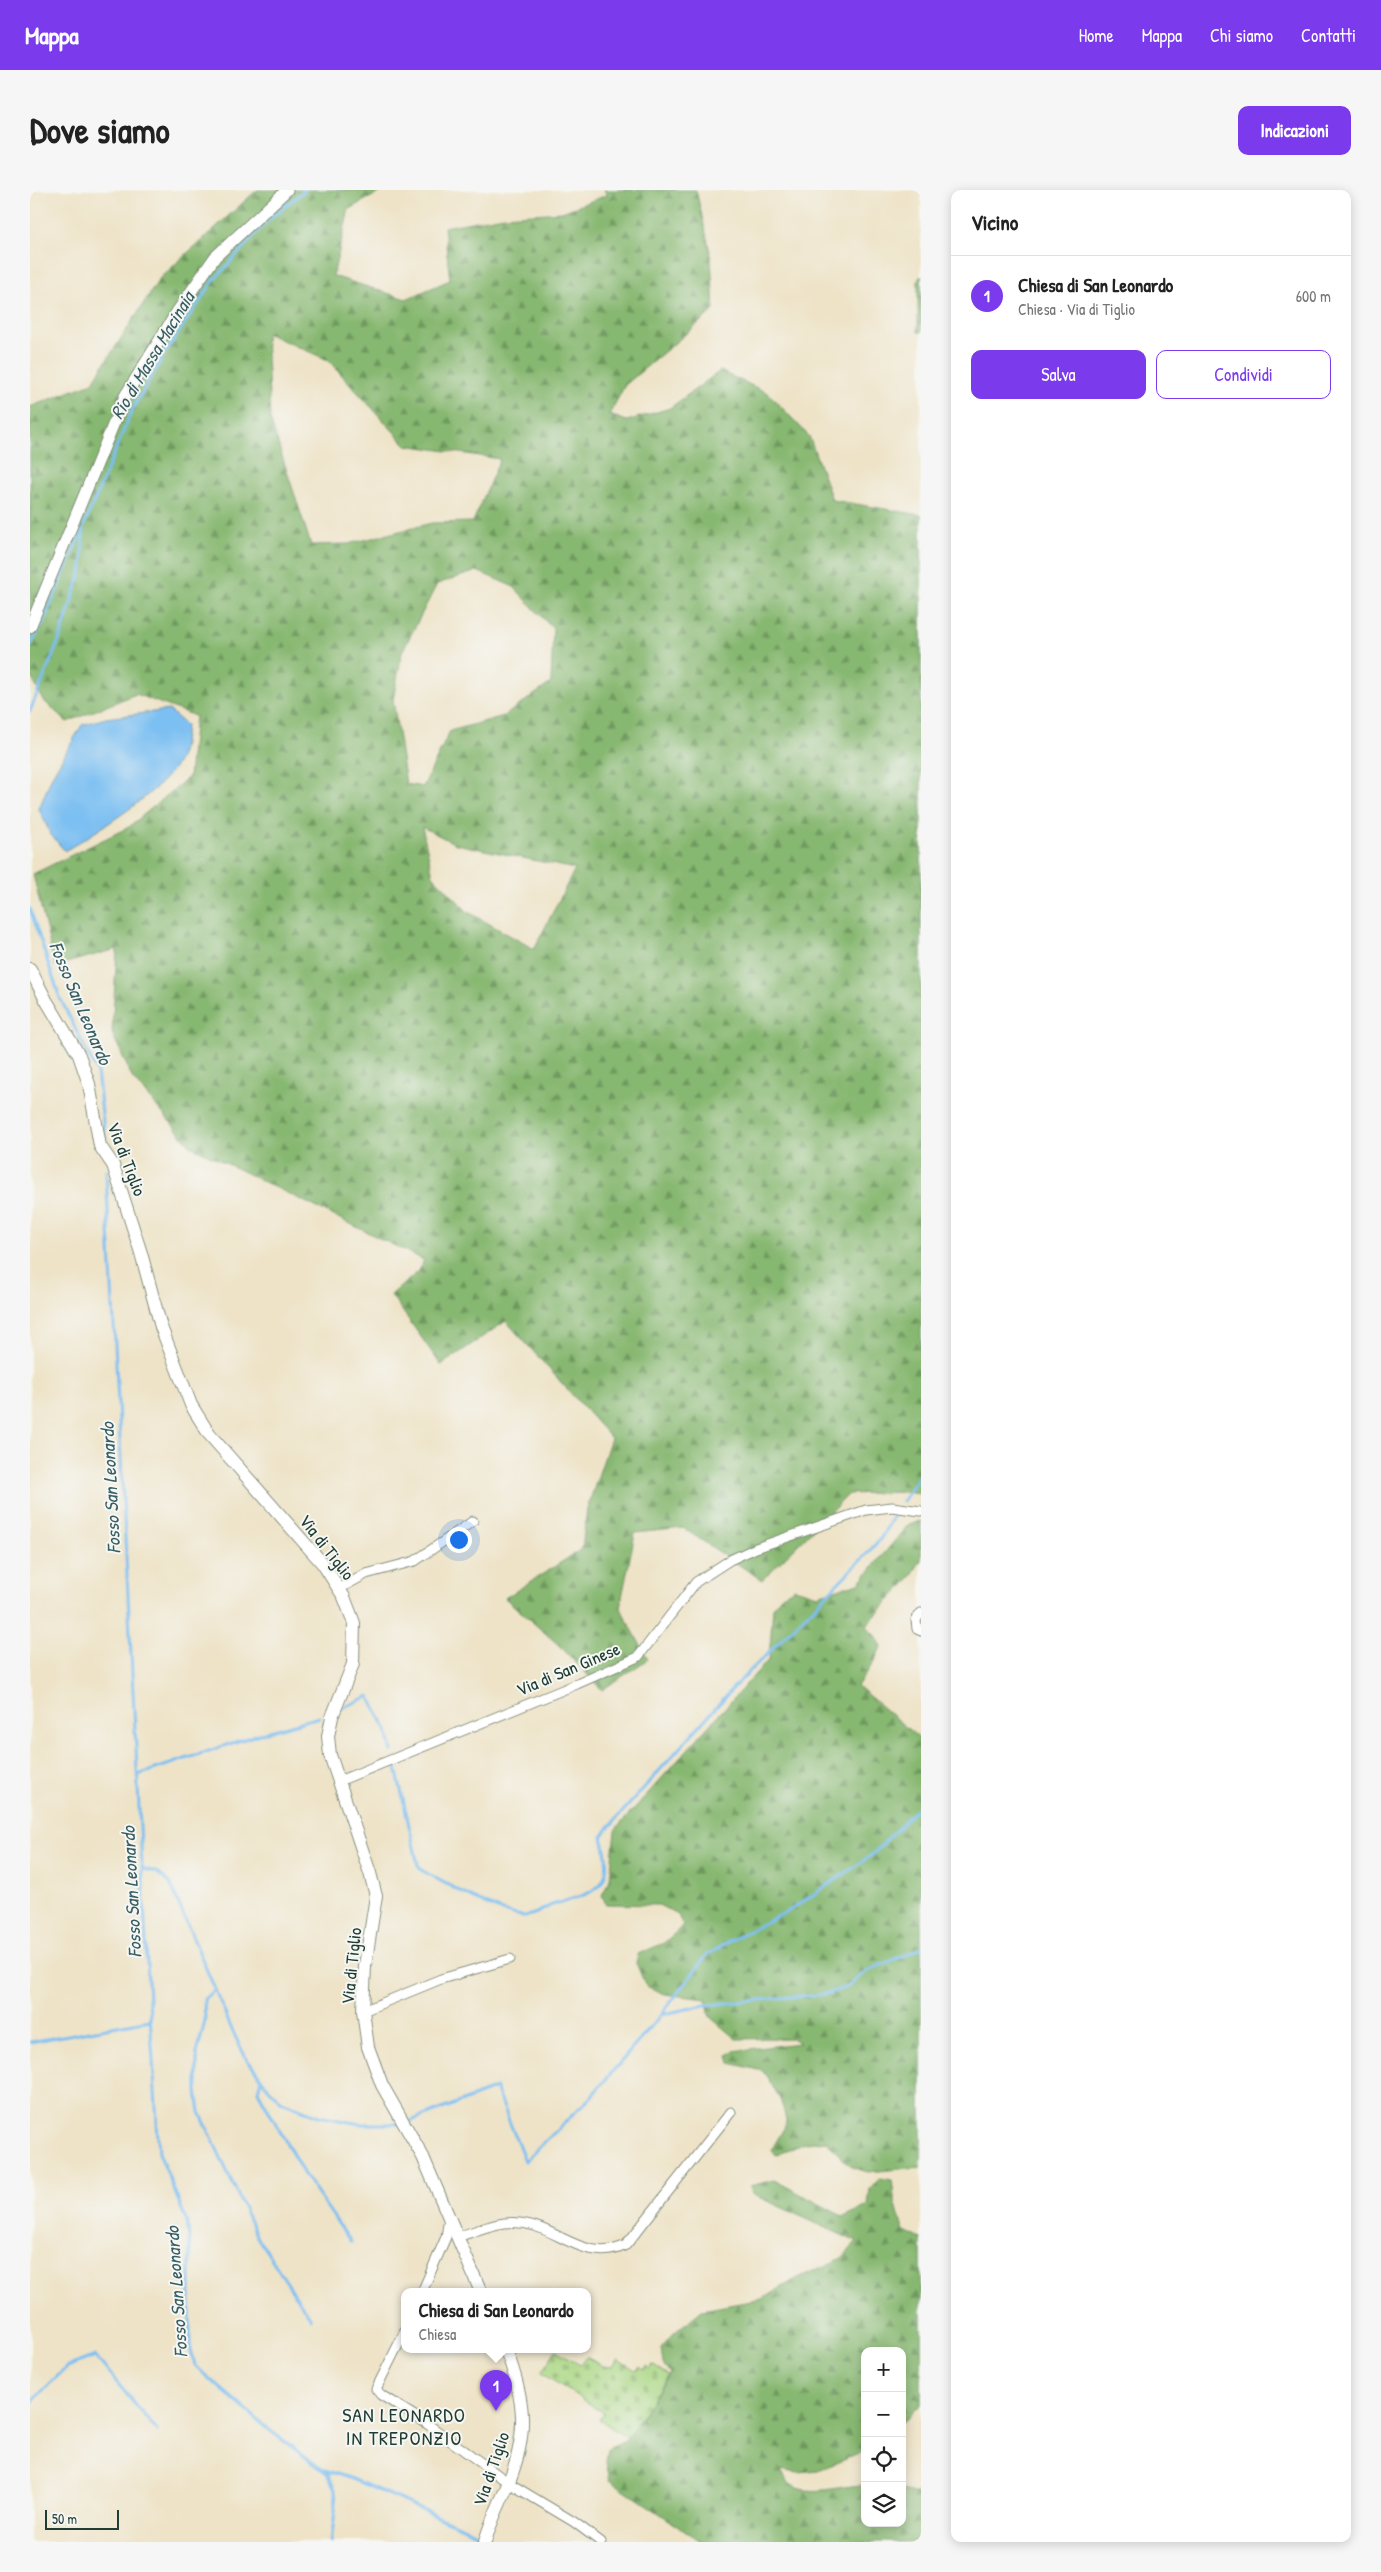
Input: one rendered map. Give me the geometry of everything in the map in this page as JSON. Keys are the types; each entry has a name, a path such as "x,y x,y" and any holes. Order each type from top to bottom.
{"main road":[{"name":"Via di Tiglio","path":"30,969 79,1055 89,1084 100,1146 113,1165 141,1253 161,1327 192,1405 209,1434 322,1564 339,1589 354,1623 355,1644 353,1664 332,1717 328,1736 330,1756 340,1780 376,1896 365,1966 363,2011 368,2047 382,2085 423,2157 479,2288"},
{"name":"Via di Tiglio","path":"485,2542 487,2531 509,2483 518,2455 523,2430 523,2408 518,2384 507,2353"}],"street":[{"path":"30,627 125,396 177,312 215,257 287,190"},
{"name":"Via di San Ginese","path":"340,1780 577,1684 638,1657 696,1582 730,1560 756,1548 866,1510 892,1507 921,1511"},
{"path":"339,1589 366,1574 415,1561 473,1521"},
{"path":"921,1613 916,1620 918,1629 921,1631"},
{"path":"363,2011 441,1979 510,1958"},
{"path":"457,2238 507,2222 523,2223 584,2247 605,2251 626,2245 732,2112"},
{"path":"424,2288 446,2237 449,2218"},
{"path":"401,2339 376,2389 381,2395 426,2423 509,2483 574,2522 602,2542"}],"green space":[{"path":"257,190 384,190 349,209 333,276 406,299 450,280 444,227 504,216 562,212 607,195 604,190 696,190 711,256 714,310 625,385 609,415 627,421 670,408 720,371 768,393 809,436 832,500 921,515 921,1494 903,1492 849,1494 762,1580 683,1528 635,1533 620,1607 648,1659 602,1690 560,1646 505,1598 582,1549 587,1509 611,1438 506,1321 441,1365 391,1295 419,1271 424,1260 191,1146 133,1079 112,1033 117,949 55,966 33,874 129,827 189,777 195,716 136,694 67,722 44,701 30,675 30,407 92,383 160,278","holes":["266,333 328,360 406,445 500,459 473,522 432,523 348,544 311,545 270,419","477,571 514,587 553,629 551,683 504,716 450,731 423,787 406,784 393,700 402,652 437,584","422,827 456,844 575,869 534,949 468,912 433,876"]},
{"path":"921,276 921,332 918,332 918,280"},
{"path":"921,1521 921,1560 910,1578 866,1626 877,1638 881,1647 874,1662 857,1686 921,1740 921,2167 867,2172 850,2166 826,2141 805,2143 776,2155 772,2149 787,2123 780,2098 763,2071 730,2063 728,2055 733,2051 799,2043 792,2038 736,2039 710,2017 706,1999 665,1994 646,1986 636,1963 638,1954 664,1943 683,1926 678,1915 659,1905 606,1904 602,1895 610,1879 615,1830 769,1659 773,1608 782,1595 795,1588 817,1595 859,1583 909,1524"},
{"path":"880,2178 892,2180 894,2197 903,2230 921,2239 921,2405 906,2418 906,2347 861,2347 861,2452 818,2471 798,2473 781,2470 790,2484 807,2490 826,2490 861,2485 861,2527 906,2527 906,2491 921,2495 921,2542 702,2542 610,2480 606,2462 608,2449 625,2441 670,2373 663,2364 661,2348 674,2333 702,2310 762,2299 796,2279 842,2258 857,2242 752,2194 750,2186 774,2180 844,2217 868,2206 870,2189"},
{"path":"554,2353 561,2353 580,2365 586,2357 603,2366 613,2367 618,2359 637,2371 639,2367 643,2370 646,2366 650,2369 652,2365 668,2375 627,2438 600,2420 604,2413 541,2373"}],"water":[{"path":"169,710 186,725 182,752 175,766 164,780 131,808 65,851 51,835 39,809 52,776 82,725 106,718"}],"waterway":[{"name":"Rio di Massa Macinaia","path":"30,646 43,623 133,408 165,353 214,280 267,221 305,190"},
{"name":"Fosso San Leonardo","path":"30,711 60,638 82,569 83,531"},
{"name":"Fosso San Leonardo","path":"30,909 60,998 97,1072 105,1138"},
{"name":"Fosso San Leonardo","path":"106,1171 149,2000 159,2153 187,2222 190,2245 190,2346 195,2365 205,2375 272,2432 328,2474 335,2489 336,2503 331,2542"},
{"path":"903,1501 921,1473"},
{"path":"396,1768 418,1865 421,1870 485,1904 499,1910 523,1916 532,1915 551,1905 582,1896 592,1891 600,1885 604,1877 606,1854 602,1837 609,1827 734,1687 865,1556 881,1538 894,1515"},
{"path":"340,1709 369,1696 387,1731 392,1751"},
{"path":"138,1775 256,1735 319,1717"},
{"path":"406,2123 496,2088 525,2161 589,2099 661,2015 707,1955 733,1939 792,1909 859,1864 873,1854 921,1804"},
{"path":"144,1869 156,1872 170,1883 232,2030 246,2058 269,2089 282,2102 319,2116 360,2124 400,2124"},
{"path":"664,2014 705,2005 825,1994 847,1987 867,1971 921,1948"},
{"path":"214,1990 204,1999 205,2021 197,2053 197,2091 200,2112 257,2237 311,2319"},
{"path":"30,2042 150,2020"},
{"path":"261,2079 258,2091 303,2173 351,2242"},
{"path":"30,2403 67,2367 95,2356 157,2431"},
{"path":"325,2470 350,2478 479,2534"},
{"path":"492,2539 498,2542"}],"place":[{"name":"Chiesa di San Leonardo","path":"496,2411"}],"district":[{"name":"SAN LEONARDO IN TREPONZIO","path":"404,2426"}]}
